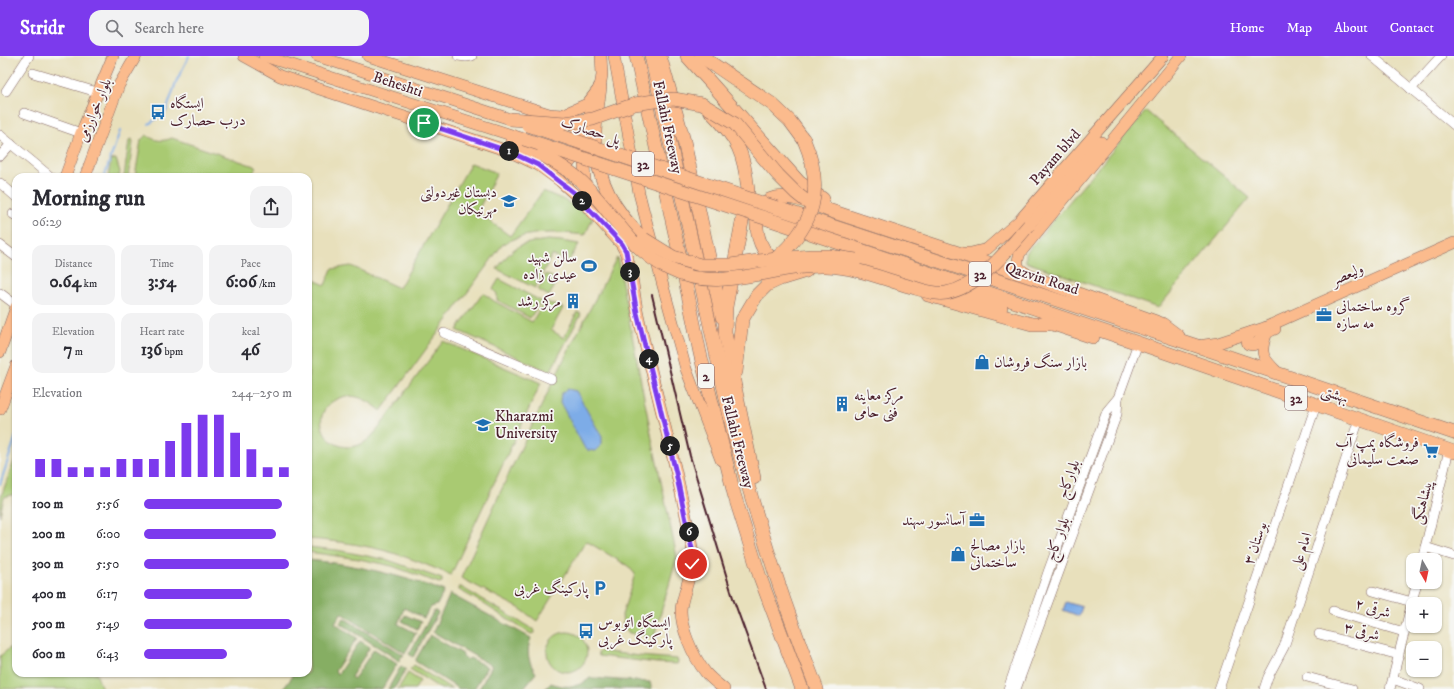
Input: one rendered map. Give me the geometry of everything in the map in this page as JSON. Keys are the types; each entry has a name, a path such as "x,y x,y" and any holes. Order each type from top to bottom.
{"highway":[{"name":"Fallahi Freeway","path":"636,56 700,353 734,494 760,576 802,689"},
{"name":"Fallahi Freeway","path":"652,56 734,435 748,489 794,633 817,689"},
{"path":"660,56 684,141 725,332 772,566"},
{"path":"687,56 799,182 828,202 853,212 866,223"},
{"path":"701,56 772,104 790,121 804,140 813,164 815,196 811,212 797,236 782,253 763,267 746,276"},
{"path":"600,87 595,141 598,166 609,197 625,219 644,239 673,257 700,265 731,265 811,256 829,256 856,260 1104,341 1138,343"},
{"path":"510,119 565,123 593,119 635,104 654,101 674,99 702,104 735,124 778,175 806,201"},
{"path":"702,104 728,129 737,145 744,162 748,190 726,307 725,332"},
{"name":"پل حصارک","path":"510,119 777,208"},
{"name":"پل حصارک","path":"524,139 771,220"},
{"path":"540,160 566,168 576,176 599,201 631,241 645,254 670,270 693,277 714,279 746,276 811,266 836,267 864,272 930,292 946,293 970,283 988,270 999,260 1027,227"},
{"path":"800,272 784,267 770,258 763,249 759,238 757,218 762,206 767,200 784,197 806,201 866,223 1034,278 1162,324 1183,341"},
{"name":"Qazvin Road","path":"777,208 1183,341"},
{"name":"Qazvin Road","path":"771,220 1138,343"},
{"path":"735,387 742,320 757,295 767,285 800,272 819,270 836,271 1032,324 1054,324"},
{"name":"بهشتی","path":"1183,341 1454,433"},
{"name":"بهشتی","path":"1138,343 1452,451"}],"main road":[{"path":"66,173 97,92 113,56"},
{"name":"بلوار خوارزمی","path":"86,173 119,85 136,56"},
{"path":"244,56 280,76 486,144 540,160 622,244 626,251 637,313 676,473 692,549 692,564 681,606 681,618 691,649 697,660 706,674 724,689"},
{"name":"Beheshti","path":"264,56 524,139"},
{"name":"Beheshti","path":"317,56 510,119"},
{"path":"368,56 549,114 562,115 587,104 600,87"},
{"path":"592,212 586,189 583,152 586,128 600,87 602,75 601,56"},
{"path":"614,56 639,193 663,286 686,369 734,494"},
{"name":"Payam blvd","path":"1020,253 1027,227 1163,56"},
{"path":"1027,227 1159,74 1180,56"},
{"path":"478,125 551,166 569,163 579,152 580,139 577,128 562,115"},
{"name":"Payam blvd","path":"955,252 971,253 986,250 999,239 1027,227"},
{"path":"999,239 1006,238 1013,240 1018,246 1020,253 1017,264 1019,268 1034,278"},
{"name":"ولیعصر","path":"1197,346 1218,344 1252,332 1454,243"},
{"name":"ولیعصر","path":"1252,332 1246,338 1248,344 1251,345 1255,344 1267,333 1454,249"},
{"path":"0,352 2,337 12,315"},
{"path":"1267,333 1262,349 1263,354 1278,374"},
{"path":"0,409 12,377"}],"street":[{"path":"6,91 29,56"},
{"path":"458,56 472,56"},
{"path":"1372,56 1454,125"},
{"path":"1411,89 1441,56"},
{"path":"33,73 97,92"},
{"path":"24,113 81,133"},
{"path":"0,135 46,173"},
{"path":"0,156 11,144"},
{"path":"0,183 12,194"},
{"path":"0,245 12,254"},
{"path":"0,293 12,303"},
{"path":"444,333 551,378"},
{"path":"1118,398 1138,343"},
{"name":"بلوارکاج","path":"1048,572 1108,411 1118,398"},
{"name":"بلوار کاج","path":"1016,689 1117,414 1118,398"},
{"name":"بوستان ۳","path":"1220,689 1316,405"},
{"name":"امام علی","path":"1264,689 1268,677 1284,646 1358,419"},
{"name":"پیشاهنگی","path":"1424,553 1452,451"},
{"path":"1425,547 1454,556"},
{"name":"بلوار کاج","path":"1008,689 1048,572"},
{"path":"1373,591 1406,600"},
{"name":"۲ شرقی","path":"1333,611 1404,632"},
{"path":"1390,689 1406,624"},
{"name":"۳ شرقی","path":"1319,634 1399,654"},
{"path":"1307,677 1352,689"},
{"path":"1393,679 1420,689"}],"green space":[{"path":"1146,111 1250,198 1158,308 1026,262 1026,253"},
{"path":"146,135 152,139 159,140 172,138 257,167 253,173 136,173 141,140"},
{"path":"132,139 133,142 129,173 125,173 129,140"},
{"path":"116,159 120,173 109,173 111,160"},
{"path":"471,163 497,173 477,212 510,236 543,191 564,200 593,218 585,235 564,233 532,234 511,240 502,245 381,411 373,404 363,399 347,396 330,403 324,412 322,421 324,430 329,439 337,444 347,447 359,445 365,442 378,429 443,341 541,383 451,575 415,560 383,550 312,539 312,279 325,285 332,269 351,266 399,288"},
{"path":"548,240 579,244 568,262 552,255 535,288 497,269 508,254 518,247 524,244"},
{"path":"617,257 652,439 677,557 654,637 629,633 623,625 622,615 635,574 628,566 586,541 537,621 519,608 461,578 561,365"},
{"path":"546,274 558,280 549,296 538,290"},
{"path":"499,279 541,301 530,318 497,300 497,294 493,289"},
{"path":"483,293 494,301 532,322 544,301 563,308 551,330 564,338 577,312 581,314 550,372 457,330"},
{"path":"12,467 12,495 4,497 0,516 0,499"},
{"path":"312,547 337,550 388,560 442,579 442,582 439,583 392,566 359,559 312,553"},
{"path":"312,560 360,567 410,580 444,591 437,605 431,607 424,618 404,608 398,624 416,633 405,653 341,613 335,623 357,638 335,671 338,674 360,641 370,647 351,677 354,679 374,649 397,664 382,689 283,689 291,677 312,677"},
{"path":"459,587 534,630 534,633 531,634 459,590"},
{"path":"450,594 531,638 528,652 531,665 536,673 523,689 479,689 492,666 433,632"},
{"path":"434,611 438,613 413,657 409,654"},
{"path":"405,615 421,622 417,629 402,621"},
{"path":"344,618 404,655 400,658 399,662 340,623"},
{"path":"567,632 575,634 581,638 585,644 587,652 585,660 581,666 575,670 567,672 559,670 553,666 549,660 547,652 549,644 553,638 559,634"},
{"path":"430,635 463,654 463,657 468,660 470,658 487,667 474,689 459,689 415,661"},
{"path":"12,646 12,677 98,677 102,689 0,689 0,656"},
{"path":"600,651 677,659 678,662 677,664 657,663 599,656 598,653"},
{"path":"414,665 452,689 441,689 410,669"},
{"path":"401,666 406,669 394,689 388,689"},
{"path":"408,673 420,681 415,689 398,689"},
{"path":"590,678 650,682 652,689 545,689 551,683 561,686 572,686 581,684"}],"water":[{"path":"568,389 576,391 602,437 602,444 595,451 587,450 584,447 560,402 561,394"},
{"path":"1066,602 1082,607 1079,616 1063,610"}],"waterway":[{"path":"149,124 166,112 176,82 189,56"},
{"path":"105,173 120,131"},
{"path":"0,484 12,448"}],"railway":[{"path":"652,295 690,456 734,601 766,689"}],"place":[{"name":"ایستگاه درب حصارک","path":"158,112"},
{"name":"دبستان غیردولتی مهرنیکان","path":"509,201"},
{"name":"سالن شهید عیدی زاده","path":"589,266"},
{"name":"مرکز رشد","path":"573,301"},
{"name":"گروه ساختمانی مه سازه","path":"1324,315"},
{"name":"بازار سنگ فروشان","path":"982,362"},
{"name":"مرکز معاینه فنی حامی","path":"842,404"},
{"name":"Kharazmi University","path":"483,425"},
{"name":"فروشگاه پمپ آب صنعت سلیمانی","path":"1431,451"},
{"name":"آسانسور سهند","path":"977,520"},
{"name":"بازار مصالح ساختمانی","path":"958,554"},
{"name":"پارکینگ غربی","path":"600,588"},
{"name":"ایستگاه اتوبوس پارکینگ غربی","path":"586,631"}],"route":[{"path":"424,123 508,151 538,165 560,181 582,201 622,244 626,251 637,313 676,473 692,549 692,564"}]}
